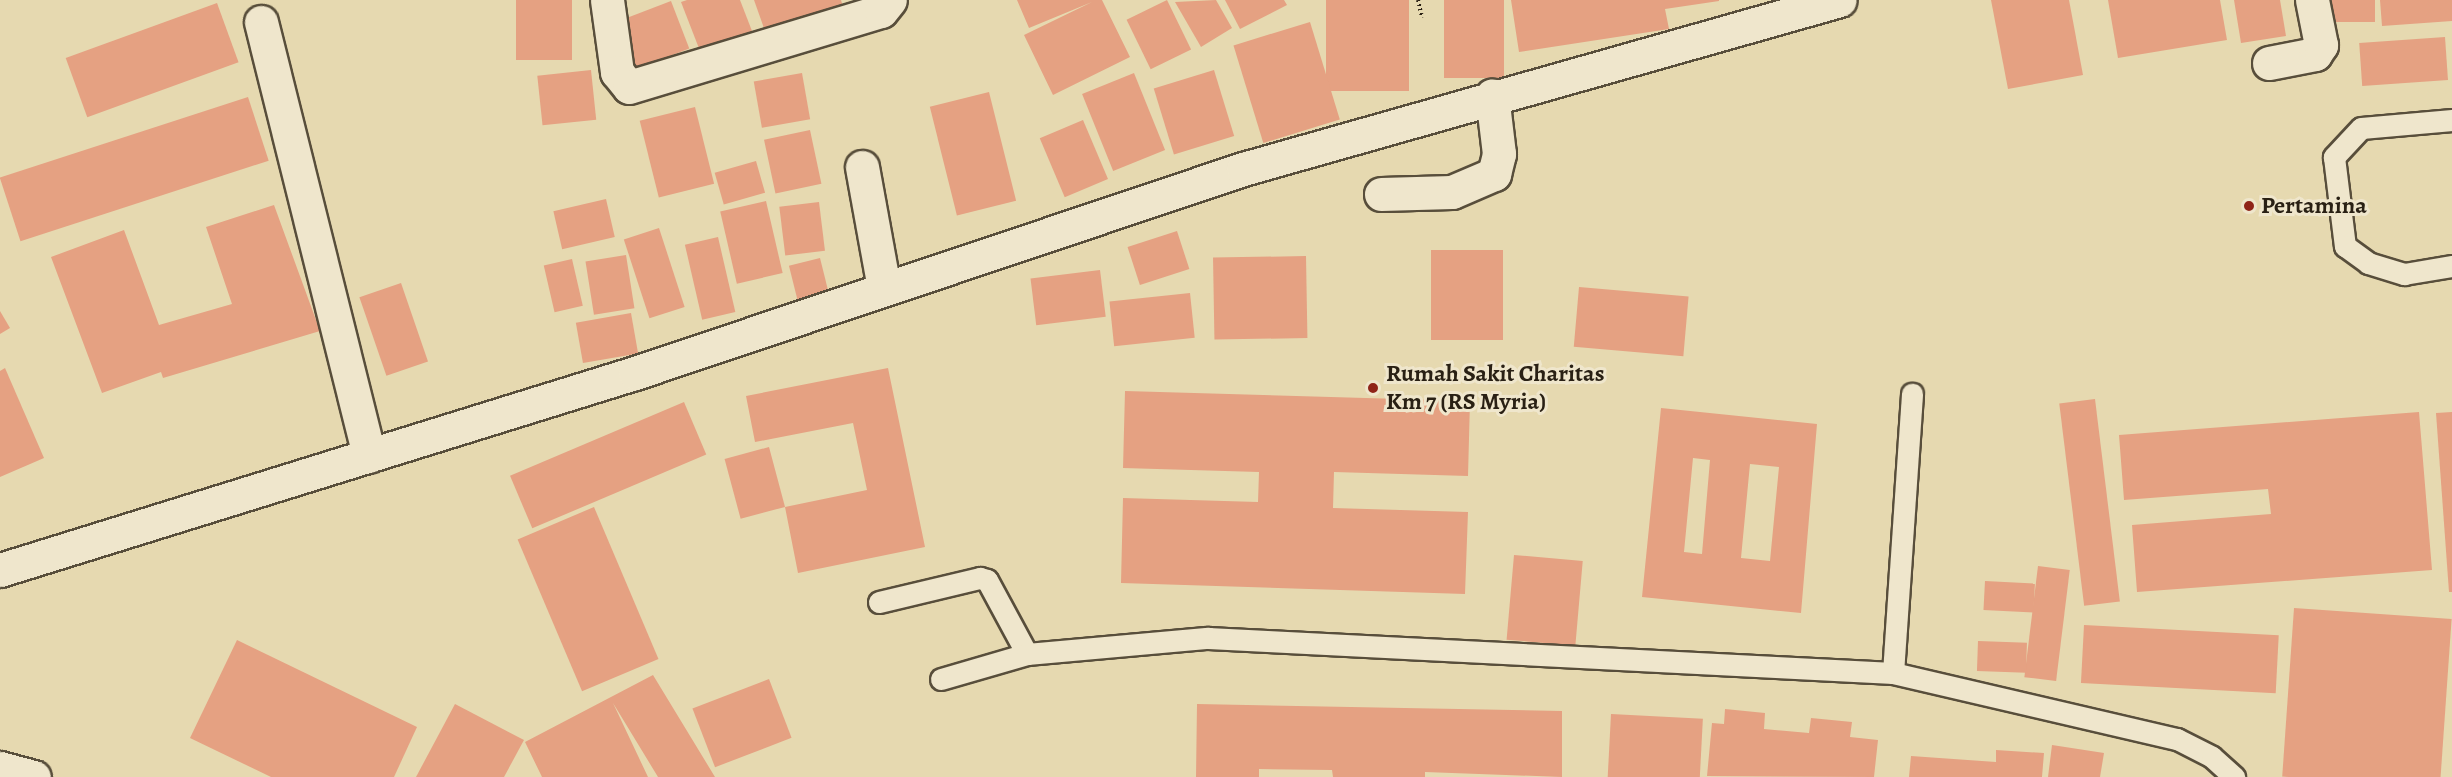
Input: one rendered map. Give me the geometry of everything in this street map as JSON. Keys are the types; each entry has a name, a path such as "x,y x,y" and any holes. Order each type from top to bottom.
{"street":[{"path":"607,0 617,72 629,87 881,11 890,0"},
{"path":"0,570 369,456 1232,173 1492,95 1840,0"},
{"path":"2270,63 2315,54 2321,45 2312,0"},
{"path":"261,22 369,456"},
{"path":"1381,194 1452,192 1494,174 1499,154 1492,95"},
{"path":"862,168 884,288"},
{"path":"0,768 34,777"}],"lane":[{"path":"2452,120 2361,128 2334,157 2345,246 2368,264 2404,274 2452,266"},
{"path":"1893,674 1912,394"},
{"path":"879,602 980,578 987,580 1027,654"},
{"path":"941,680 1027,654 1208,638 1893,674 2177,739 2212,757 2234,777"}],"path":[{"path":"1418,0 1422,18"}],"building":[{"path":"516,0 572,0 572,60 516,60"},
{"path":"740,0 752,31 700,51 681,2"},
{"path":"754,0 841,0 843,7 766,34"},
{"path":"1017,0 1102,0 1130,57 1053,95 1024,35 1092,2 1029,28"},
{"path":"1167,0 1191,49 1151,69 1127,20"},
{"path":"1216,0 1232,28 1201,47 1175,2"},
{"path":"1225,0 1284,0 1287,5 1240,29"},
{"path":"1326,0 1409,0 1409,91 1326,91"},
{"path":"1444,0 1504,0 1504,78 1444,78"},
{"path":"1511,0 1719,1 1665,9 1669,29 1519,52"},
{"path":"1991,0 2069,0 2083,75 2008,89"},
{"path":"2108,0 2220,0 2227,40 2118,58"},
{"path":"2234,0 2280,0 2286,36 2241,43"},
{"path":"2317,0 2375,0 2375,22 2317,22"},
{"path":"2380,0 2452,0 2452,21 2382,26"},
{"path":"671,1 689,49 635,69 617,22"},
{"path":"217,3 239,62 87,117 66,58"},
{"path":"1310,22 1340,120 1263,143 1233,45"},
{"path":"2445,37 2448,80 2362,86 2359,43"},
{"path":"591,70 596,120 543,125 537,76"},
{"path":"1214,70 1234,136 1174,154 1154,88"},
{"path":"802,73 810,119 762,128 754,82"},
{"path":"1134,73 1165,150 1113,171 1082,94"},
{"path":"989,92 1016,201 957,215 930,107"},
{"path":"248,97 269,161 20,241 0,178"},
{"path":"695,107 714,184 659,197 640,121"},
{"path":"1083,120 1108,179 1065,197 1040,138"},
{"path":"810,130 821,184 775,194 764,140"},
{"path":"756,161 765,193 724,205 715,173"},
{"path":"606,199 615,237 562,249 553,211"},
{"path":"766,201 783,273 737,284 720,212"},
{"path":"819,202 825,251 785,256 779,207"},
{"path":"274,205 320,331 163,378 161,372 102,393 51,257 124,230 159,325 232,304 206,227"},
{"path":"659,228 685,307 649,318 624,239"},
{"path":"1177,231 1189,269 1140,285 1128,247"},
{"path":"718,237 735,312 702,320 685,245"},
{"path":"1431,250 1503,250 1503,340 1431,340"},
{"path":"626,255 634,308 594,315 586,261"},
{"path":"1306,256 1307,338 1214,340 1213,258"},
{"path":"820,258 829,293 798,301 789,266"},
{"path":"572,259 583,306 555,312 544,266"},
{"path":"1100,270 1106,317 1036,325 1031,279"},
{"path":"401,283 428,361 386,376 359,297"},
{"path":"1579,287 1689,297 1683,356 1574,347"},
{"path":"1190,293 1195,338 1114,346 1109,301"},
{"path":"0,311 10,328 0,334"},
{"path":"631,313 638,353 583,363 576,323"},
{"path":"5,368 44,458 0,477 0,371"},
{"path":"888,368 925,547 798,573 785,507 867,490 853,423 755,442 746,396"},
{"path":"1125,391 1470,401 1468,476 1334,472 1333,508 1468,512 1465,594 1121,583 1123,498 1258,502 1259,472 1123,468"},
{"path":"2095,399 2120,601 2084,606 2059,403"},
{"path":"684,402 706,454 532,528 510,476"},
{"path":"1661,408 1817,424 1801,613 1642,597","holes":["1693,458 1710,460 1702,554 1684,552","1750,464 1779,467 1770,561 1741,558"]},
{"path":"2419,412 2432,570 2137,592 2132,525 2271,514 2268,489 2124,500 2119,435"},
{"path":"2452,412 2452,592 2449,592 2436,413"},
{"path":"769,447 785,507 741,519 725,459"},
{"path":"594,507 658,659 582,691 518,539"},
{"path":"1514,555 1583,561 1575,646 1507,640"},
{"path":"2038,566 2070,570 2056,681 2024,677"},
{"path":"1985,581 2035,584 2033,613 1983,610"},
{"path":"2294,608 2452,619 2441,777 2282,777"},
{"path":"2084,625 2279,635 2276,693 2081,683"},
{"path":"237,640 417,727 394,777 271,777 190,738"},
{"path":"1978,641 2027,643 2026,673 1977,671"},
{"path":"653,675 715,777 658,777 613,703 648,777 542,777 525,742"},
{"path":"769,679 792,738 715,767 692,708"},
{"path":"455,704 524,740 504,777 416,777"},
{"path":"1197,704 1562,711 1562,777 1425,772 1425,777 1333,777 1332,770 1259,769 1259,777 1196,777"},
{"path":"1725,709 1765,713 1764,729 1809,733 1811,718 1852,722 1850,737 1878,740 1874,777 1707,776 1712,723 1724,724"},
{"path":"1611,714 1703,719 1700,777 1608,777"},
{"path":"2052,745 2104,753 2100,777 2048,777"},
{"path":"1996,750 2044,753 2042,777 1909,777 1911,756 1996,762"}],"place":[{"name":"Pertamina","path":"2249,206"},
{"name":"Rumah Sakit Charitas Km 7 (RS Myria)","path":"1373,388"}]}
